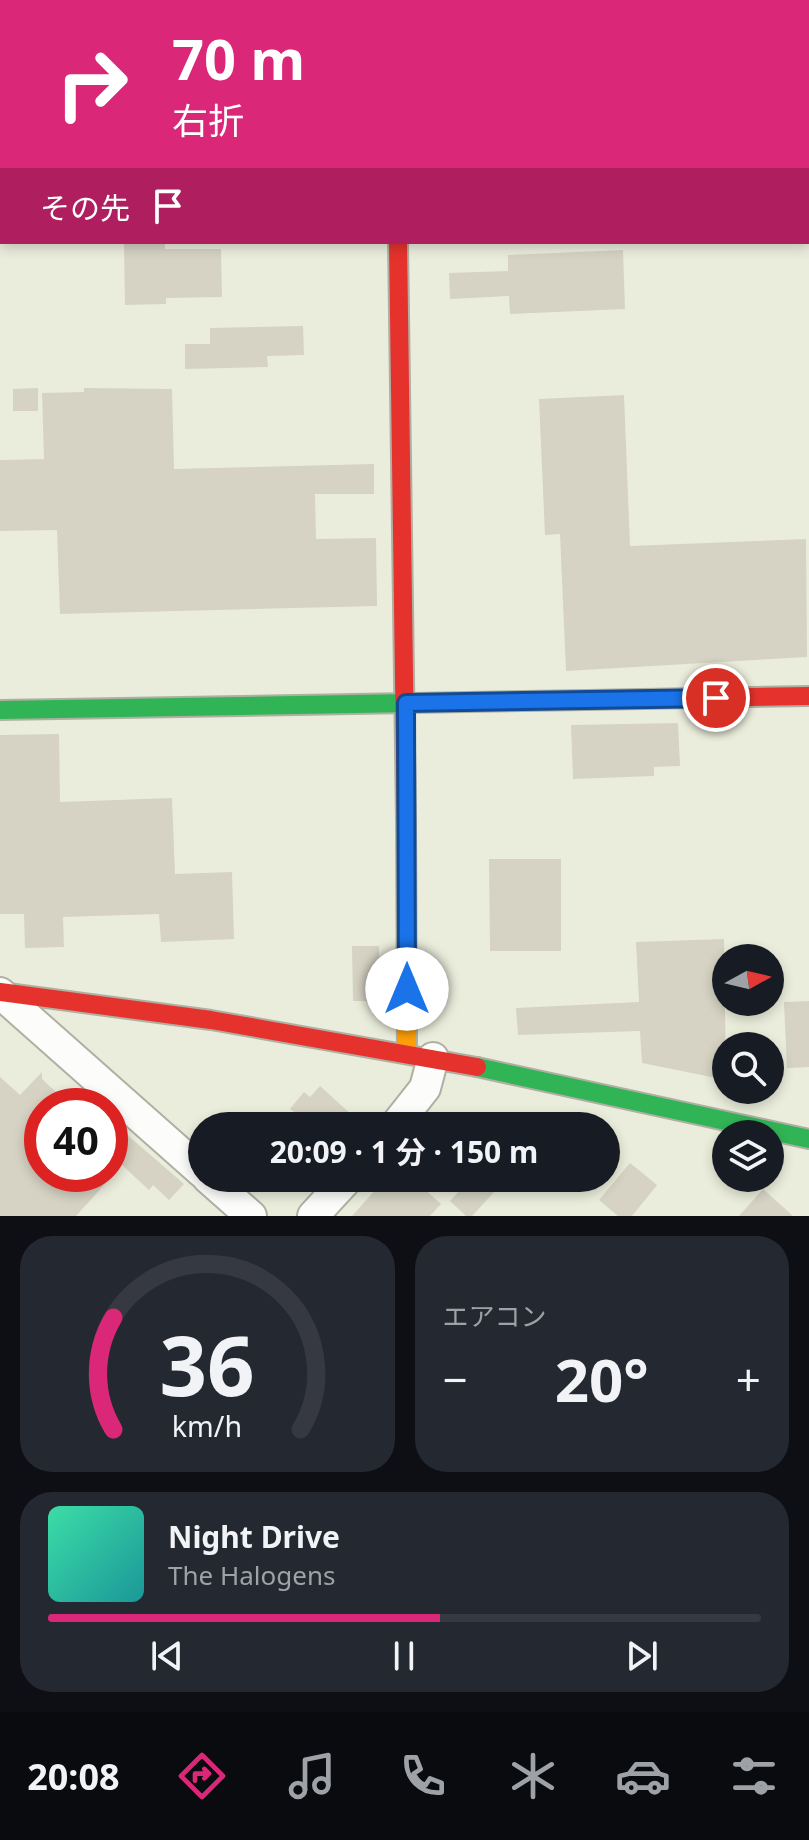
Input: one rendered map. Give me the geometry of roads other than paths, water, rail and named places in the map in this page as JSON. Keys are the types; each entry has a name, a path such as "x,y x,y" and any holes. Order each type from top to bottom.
{"street":[{"path":"398,244 406,703 420,1055 425,1088 406,1112"},
{"path":"0,710 809,696"},
{"path":"0,993 211,1020 420,1055 809,1139"},
{"path":"0,993 188,1160"},
{"path":"224,1192 251,1216"},
{"path":"313,1216 335,1192"}]}
